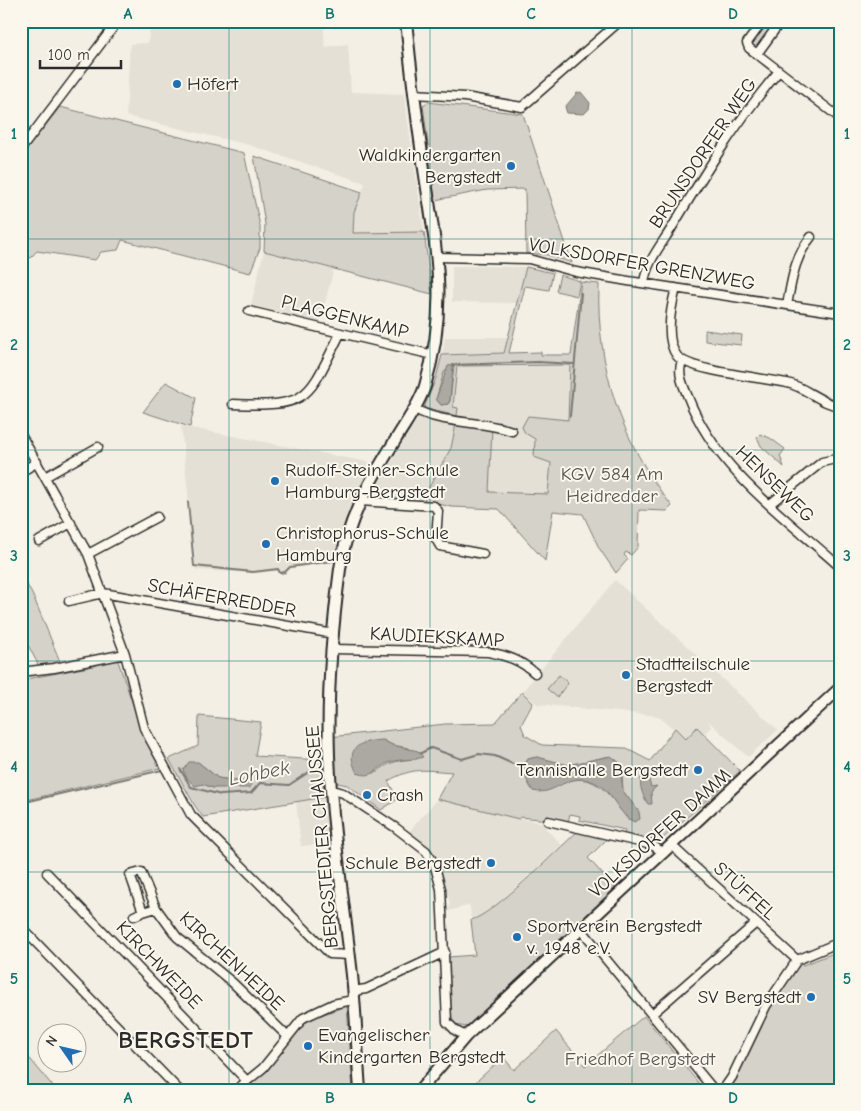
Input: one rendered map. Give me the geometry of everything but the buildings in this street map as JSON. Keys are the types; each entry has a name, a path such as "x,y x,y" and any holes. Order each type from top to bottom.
{"main road":[{"name":"BERGSTEDTER CHAUSSEE","path":"360,1090 353,996 332,790 329,735 334,634 341,562 346,539 360,501 424,389 433,355 440,290 438,257 414,94 406,21"},
{"name":"VOLKSDORFER DAMM","path":"420,1090 466,1036 840,688"}],"street":[{"path":"21,149 118,21"},
{"path":"414,94 464,97 522,107 620,21"},
{"path":"763,21 747,44 748,47 840,118"},
{"path":"757,54 781,21"},
{"name":"BRUNSDORFER WEG","path":"644,283 648,267 686,204 751,105 779,71"},
{"path":"788,305 791,278 801,250 811,237"},
{"name":"VOLKSDORFER GRENZWEG","path":"438,257 529,259 576,272 840,313"},
{"path":"676,288 671,312 671,340 674,351 682,361 688,364 794,385 833,405 840,406"},
{"name":"PLAGGENKAMP","path":"249,311 433,355"},
{"path":"233,404 272,406 287,404 308,392 316,381 340,334"},
{"name":"HENSEWEG","path":"682,361 680,372 692,410 730,468 840,567"},
{"path":"414,409 432,416 492,424 512,431"},
{"path":"21,435 88,554 125,654 144,728 191,815 330,954 349,954"},
{"path":"45,477 98,446"},
{"path":"770,504 822,462 840,458"},
{"path":"21,472 37,462"},
{"path":"360,501 434,506 438,511 436,539 440,546 483,554"},
{"path":"88,554 157,516"},
{"path":"39,541 70,523"},
{"path":"69,601 104,593"},
{"name":"SCHÄFERREDDER","path":"104,593 334,634"},
{"name":"KAUDIEKSKAMP","path":"333,649 488,652 510,656 522,661 535,673"},
{"path":"21,672 54,668 125,654"},
{"path":"332,790 343,793 396,828 426,852 434,863 441,889 448,1022 456,1031 466,1036"},
{"name":"STÜFFEL","path":"548,821 668,850 798,960"},
{"name":"KIRCHENHEIDE","path":"144,912 130,876 141,872 156,908 177,937 233,983 287,1036"},
{"name":"KIRCHWEIDE","path":"47,873 247,1081"},
{"name":"KIRCHENHEIDE","path":"134,916 156,908"},
{"path":"652,1014 756,923"},
{"path":"21,927 179,1090"},
{"path":"581,929 714,1090"},
{"path":"723,1090 732,1077 766,1006 798,960 840,942"},
{"path":"236,1090 263,1068 303,1018 445,952"}],"shaded area":[{"path":"151,21 323,21 325,47 348,44 351,92 404,94 424,232 353,233 354,212 365,183 249,145 126,116 130,44 148,43"},
{"path":"581,92 590,103 589,109 584,114 567,113 565,107 577,93"},
{"path":"264,251 334,268 320,322 251,305"},
{"path":"452,266 526,267 517,303 452,302"},
{"path":"445,337 508,337 504,353 442,355"},
{"path":"453,365 450,400 448,404 441,405 436,399 448,366"},
{"path":"570,365 568,420 528,416 525,433 535,439 551,463 548,495 488,492 492,429 456,424 451,448 427,491 424,501 368,500 424,408 457,415 453,407 457,366"},
{"name":"Rudolf-Steiner-Schule Hamburg-Bergstedt","path":"181,426 373,463 349,510 339,537 335,562 291,568 286,573 279,574 277,571 253,573 196,570"},
{"name":"Stadtteilschule Bergstedt","path":"615,580 778,730 748,757 708,721 711,727 704,734 697,727 686,739 658,716 537,704 522,692"},
{"path":"383,740 392,745 418,751 423,757 392,761 367,775 357,773 352,757 356,748 367,742"},
{"path":"611,756 620,763 623,791 639,812 640,819 634,822 623,814 607,791 596,783 577,779 541,792 533,791 525,775 528,759 537,757 568,765"},
{"path":"189,762 198,762 218,778 251,783 250,788 213,788 203,784 195,786 187,778 183,770"},
{"path":"648,777 651,787 657,786 651,792 652,804 648,804 641,788 641,778"},
{"path":"325,797 330,843 301,846 296,801"},
{"name":"Schule Bergstedt","path":"437,799 546,824 546,829 562,845 498,904 479,918 471,920 470,905 449,911 450,903 438,859 431,849 408,833"}],"green space":[{"path":"766,21 779,21 758,49 753,49 750,43"},
{"path":"428,102 523,114 572,263 547,255 526,253 525,189 487,190 435,200 423,105"},
{"path":"60,107 244,153 260,226 260,248 250,273 122,240 118,250 101,252 95,260 37,251 21,267 21,157"},
{"path":"254,156 362,192 354,212 353,233 424,232 432,294 264,251 265,224"},
{"name":"KGV 584 Am Heidredder","path":"526,267 553,273 549,290 525,286 509,353 541,352 541,355 571,355 581,282 599,284 602,344 615,402 639,456 672,506 667,511 639,510 638,547 631,555 626,552 624,555 628,559 616,573 599,548 583,514 553,511 545,561 499,509 452,507 424,501 427,491 451,448 456,424 492,428 489,492 548,494 551,463 534,457 535,439 525,433 522,427 528,416 568,420 570,365 457,366 453,407 458,408 457,416 424,408 436,378 442,355 504,353","holes":["454,366 450,401 448,404 441,405 436,399 444,372"]},
{"path":"560,275 580,281 577,296 556,291"},
{"path":"705,330 742,335 741,345 705,341"},
{"path":"166,382 196,398 190,427 143,412"},
{"path":"760,434 770,438 785,449 780,456 784,467 761,446 757,437"},
{"path":"21,573 34,598 61,664 39,666 21,632"},
{"path":"117,658 144,737 164,767 27,800 21,799 21,680 94,666"},
{"path":"559,675 568,683 557,697 547,689"},
{"path":"522,692 533,703 521,725 525,735 542,745 625,748 650,761 675,728 686,739 697,727 740,771 661,840 624,834 625,830 579,820 580,816 570,814 568,822 520,817 519,819 437,799 452,772 419,770 405,773 388,781 398,799 381,810 347,785 333,782 330,737 445,724 495,723","holes":["383,740 392,745 409,748 417,759 395,762 376,773","610,756 622,771 623,791 639,812 628,820 609,795 594,783 585,780 564,783 524,764 528,759 537,757 568,765"]},
{"path":"199,716 261,722 255,756 320,760 325,797 203,817 169,759 198,746","holes":["198,762 218,778 251,783 213,788 203,784"]},
{"name":"Sportverein Bergstedt v. 1948 e.V.","path":"577,832 607,839 588,858 615,888 467,1027 455,1025 452,1021 448,957 475,955 471,920 481,916 509,895"},
{"path":"831,954 840,959 840,1064 836,1071 840,1073 840,1090 727,1090 769,1009 800,963 803,965"},
{"path":"347,1006 353,1090 253,1090 251,1083 266,1069 300,1022"},
{"name":"Friedhof Bergstedt","path":"644,1016 704,1090 467,1090 503,1057 514,1070 556,1031 585,1066"},
{"path":"21,1048 38,1068 38,1074 43,1074 56,1090 21,1090"}],"waterway":[{"path":"570,416 581,293"},
{"path":"453,365 538,362 574,364"},
{"path":"188,502 194,566 253,572 278,569 280,573 285,572 290,567 332,561"},
{"name":"Lohbek","path":"421,753 431,748 462,759 479,754 495,756 513,764"},
{"name":"Lohbek","path":"180,769 191,787 221,795 251,793 260,783 289,785 309,772 321,767"},
{"name":"Lohbek","path":"21,803 162,770"}],"place":[{"name":"Höfert","path":"177,84"},
{"name":"Waldkindergarten Bergstedt","path":"511,166"},
{"name":"Rudolf-Steiner-Schule Hamburg-Bergstedt","path":"275,481"},
{"name":"Christophorus-Schule Hamburg","path":"266,544"},
{"name":"Stadtteilschule Bergstedt","path":"626,675"},
{"name":"Tennishalle Bergstedt","path":"698,770"},
{"name":"Crash","path":"367,795"},
{"name":"Schule Bergstedt","path":"491,863"},
{"name":"Sportverein Bergstedt v. 1948 e.V.","path":"517,937"},
{"name":"SV Bergstedt","path":"811,997"},
{"name":"Evangelischer Kindergarten Bergstedt","path":"308,1046"}],"district":[{"name":"BERGSTEDT","path":"186,1040"}]}
